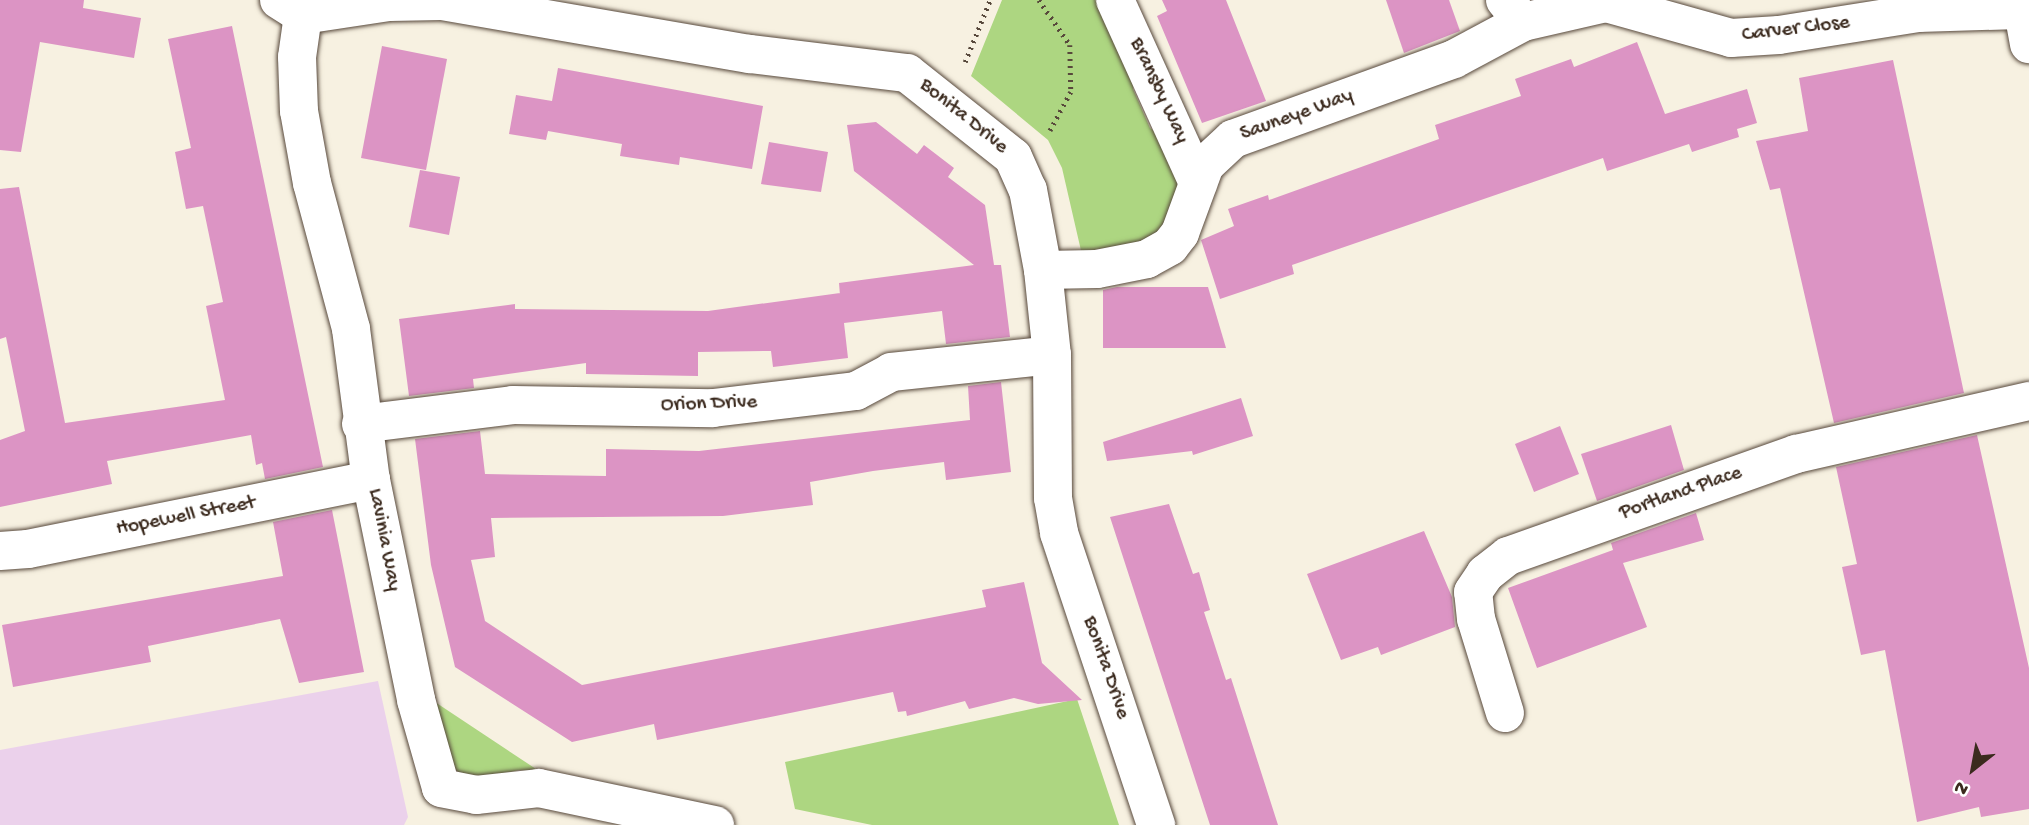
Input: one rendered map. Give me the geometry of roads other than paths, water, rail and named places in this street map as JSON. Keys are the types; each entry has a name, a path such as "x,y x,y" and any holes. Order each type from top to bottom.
{"street":[{"name":"Bransby Way","path":"1115,0 1198,183"},
{"name":"Bonita Drive","path":"291,8 389,2 487,6 750,54 907,73 946,100 1013,158 1022,178 1043,270 1052,355 1053,498 1059,533 1156,825"},
{"name":"Carver Close","path":"1514,11 1606,3 1731,38 1779,35 1917,6 2023,18"},
{"name":"Lavinia Way","path":"291,8 297,57 299,111 312,183 351,330 361,424 371,480 416,700 441,788 476,794 539,788 715,825"},
{"name":"Sauneye Way","path":"1043,270 1122,266 1170,246 1187,220 1198,183 1211,157 1233,139 1454,59 1514,11"},
{"name":"Orion Drive","path":"361,424 513,405 713,408 856,391 891,372 1052,355"},
{"name":"Portland Place","path":"1505,713 1476,619 1472,592 1485,574 1508,556 1796,454 2029,401"},
{"name":"Hopewell Street","path":"0,551 28,549 371,480"}]}
